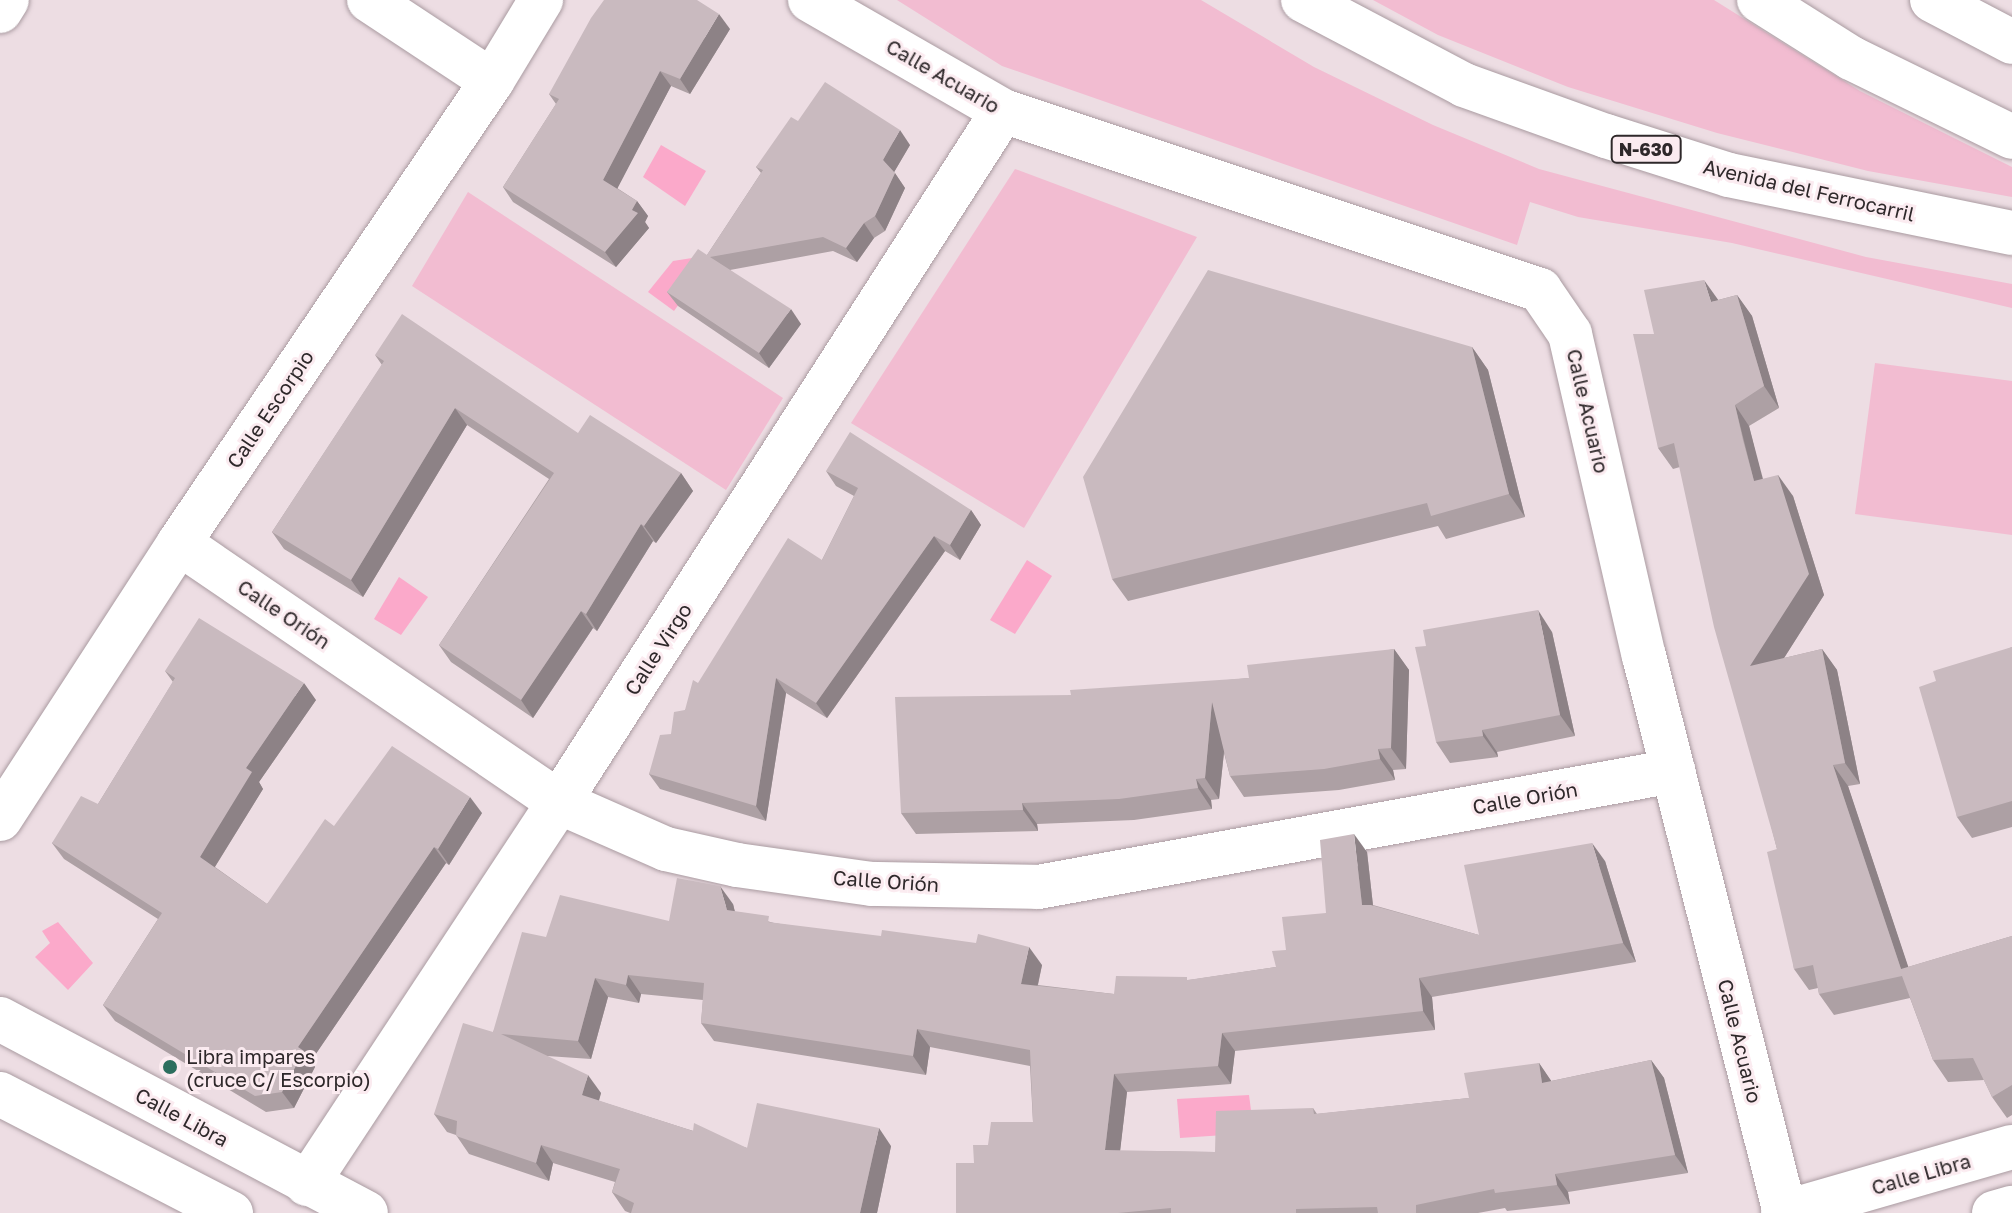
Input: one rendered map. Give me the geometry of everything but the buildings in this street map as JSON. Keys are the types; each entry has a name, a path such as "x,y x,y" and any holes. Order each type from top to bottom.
{"main road":[{"path":"0,11 7,0"},
{"path":"369,0 492,81"},
{"name":"Calle Escorpio","path":"0,819 179,543 492,81 541,0"},
{"name":"Calle Acuario","path":"810,0 1003,111 1540,290 1570,334 1673,771 1784,1213"},
{"name":"Avenida del Ferrocarril","path":"1303,0 1464,85 1606,136 1729,175 2012,233"},
{"path":"1759,0 1851,58 2012,137"},
{"path":"1932,0 2012,42"},
{"name":"Calle Virgo","path":"307,1184 559,802 1003,111"},
{"name":"Calle Orión","path":"179,543 559,802 666,849 737,865 872,884 1038,887 1673,771"},
{"name":"Calle Libra","path":"0,1019 366,1213"},
{"path":"0,1094 231,1213"},
{"name":"Calle Libra","path":"1784,1213 2012,1147"},
{"path":"1994,1213 2012,1208"}],"shaded area":[{"path":"897,0 1201,0 1314,67 1433,125 1539,169 1866,257 2012,284 2012,308 1732,243 1578,217 1530,202 1517,245 1002,66"},
{"path":"1373,0 1714,0 1860,91 2012,167 2012,197 1868,171 1717,133 1568,87 1438,35"},
{"path":"661,145 706,171 685,206 643,177"},
{"path":"1015,169 1197,237 1024,528 851,423"},
{"path":"468,192 783,398 726,490 412,286"},
{"path":"692,258 706,266 674,311 648,292 673,261"},
{"path":"1875,363 2012,381 2012,535 1855,514"},
{"path":"1027,560 1052,576 1015,634 990,620"},
{"path":"399,577 428,597 401,635 374,619"},
{"path":"58,922 93,963 68,990 35,957 50,943 42,931"},
{"path":"1249,1095 1254,1133 1180,1138 1177,1099"}],"place":[{"name":"Libra impares (cruce C/ Escorpio)","path":"170,1067"}]}
